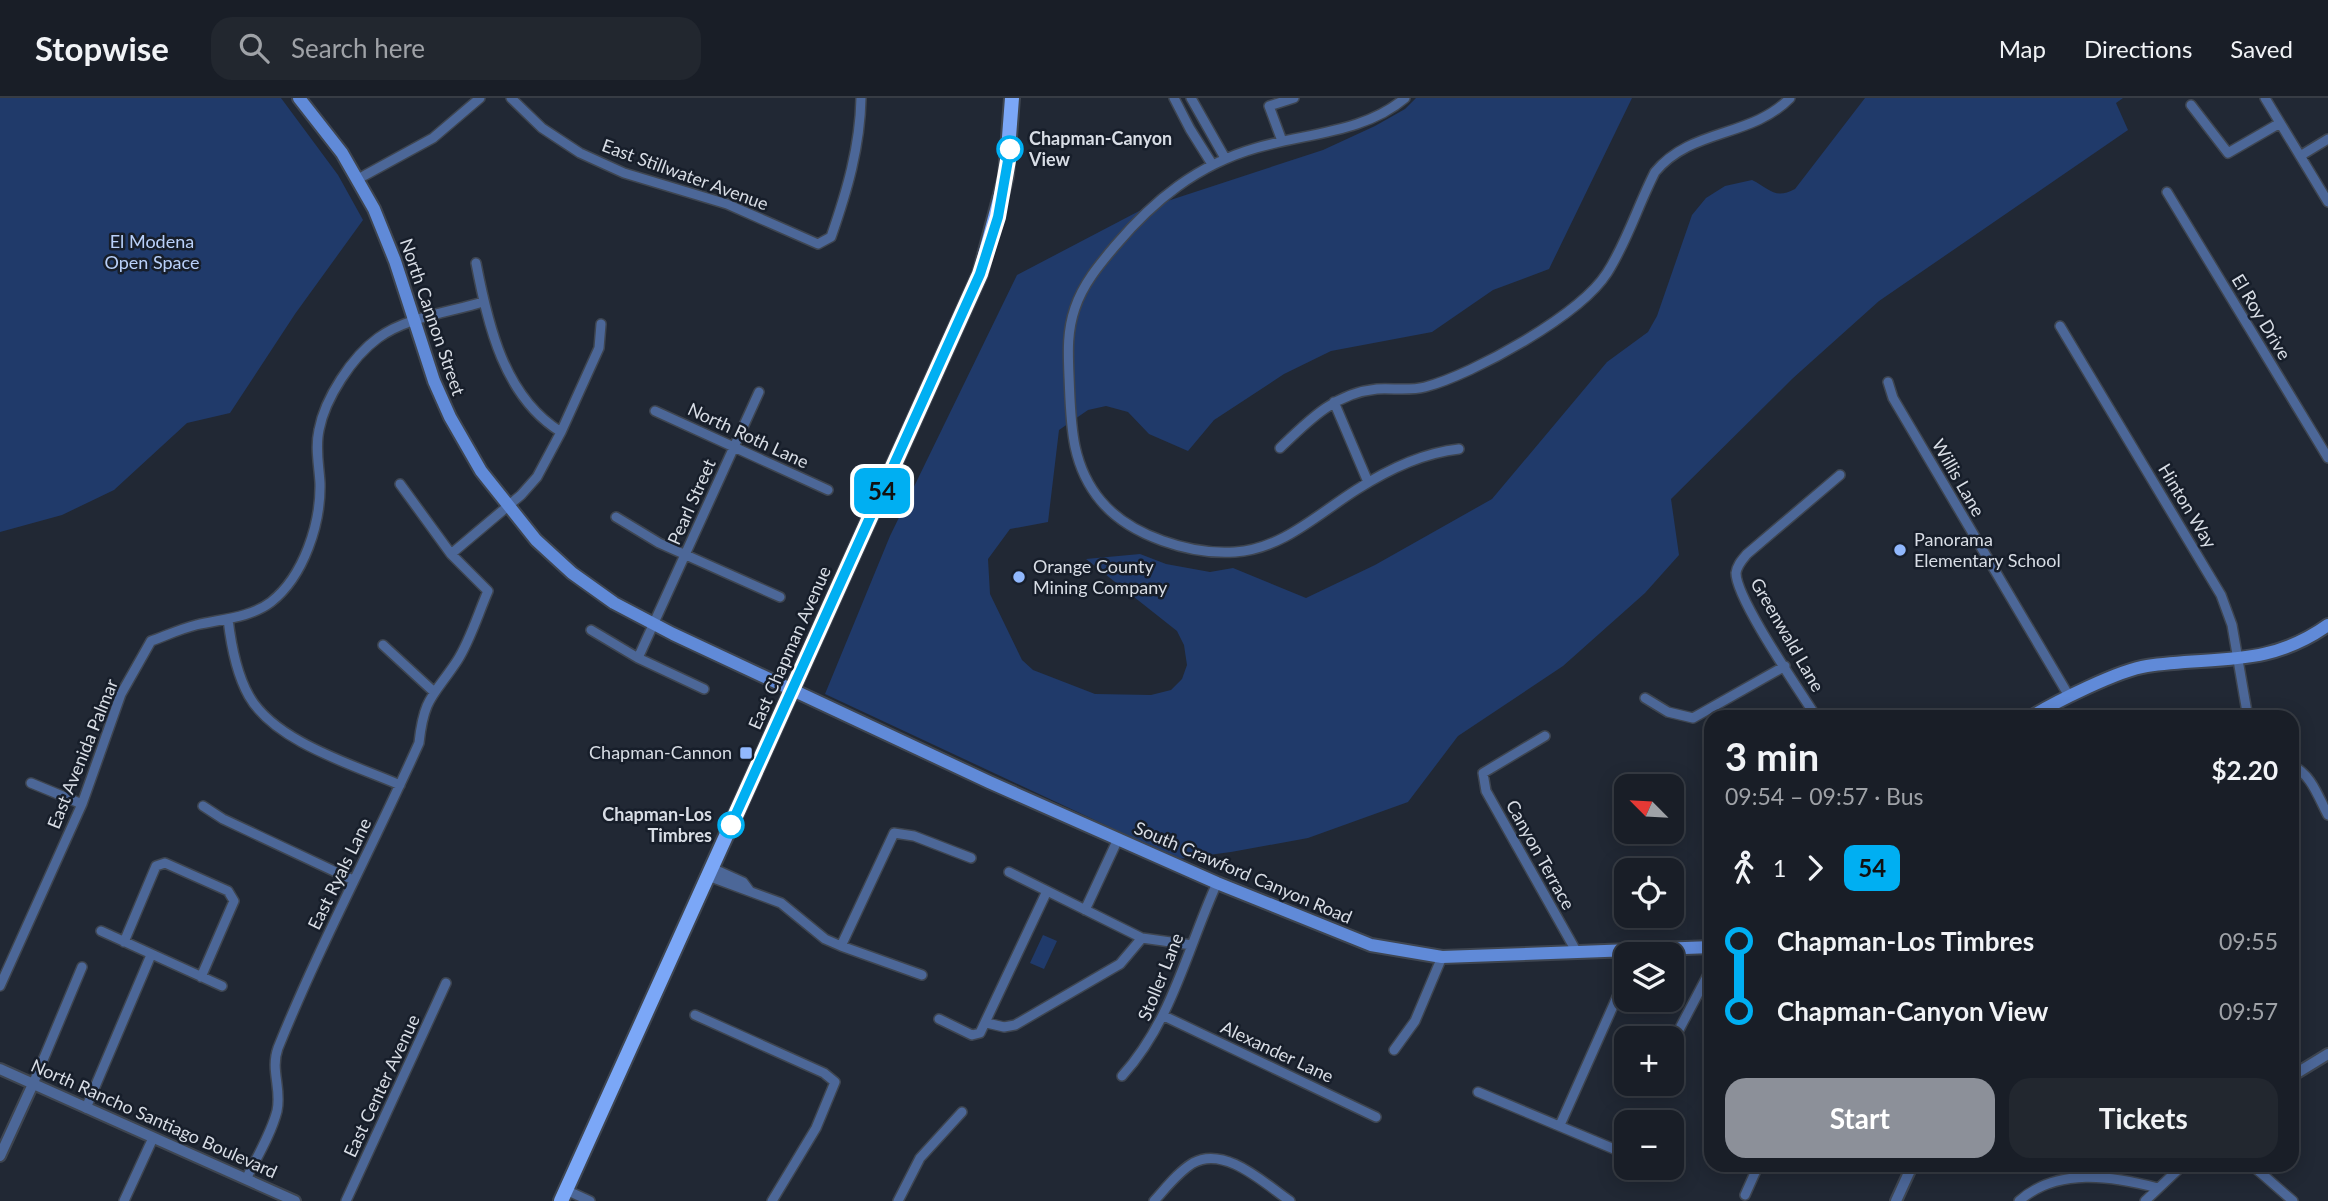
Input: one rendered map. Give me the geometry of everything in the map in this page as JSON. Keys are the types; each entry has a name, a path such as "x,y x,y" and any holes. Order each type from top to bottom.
{"main road":[{"name":"North Cannon Street","path":"299,98 358,179 385,233 414,323 450,418 481,471 508,507 536,540 572,573 614,603 654,625 792,690"},
{"name":"East Chapman Avenue","path":"564,1196 980,274 1006,176 1012,98"},
{"path":"2044,710 2069,696 2144,666 2238,659 2285,650 2328,625"},
{"name":"South Crawford Canyon Road","path":"792,690 1217,883 1371,944 1442,957 1575,949 1614,950"},
{"name":"South Crawford Canyon Road","path":"1684,949 1704,947"}],"street":[{"path":"358,179 433,138 480,98"},
{"name":"East Stillwater Avenue","path":"511,98 542,128 580,153 624,173 727,204 822,244 831,237 849,185 861,127 862,98"},
{"path":"1174,98 1189,130 1212,164"},
{"path":"1191,98 1225,158"},
{"path":"1282,141 1269,106 1294,98"},
{"path":"1405,98 1366,121 1225,158 1171,190 1139,219 1091,276 1079,298 1068,342 1072,437 1084,478 1104,505 1131,527 1155,537 1215,552 1259,548 1282,539 1368,482 1427,455 1459,449"},
{"path":"1280,448 1314,415 1334,402 1361,391 1420,388 1444,381 1522,341 1574,309 1606,275 1655,172 1664,160 1697,140 1761,121 1790,98"},
{"path":"2265,98 2328,202"},
{"path":"2191,105 2228,153 2280,123"},
{"path":"2300,156 2328,139"},
{"name":"El Roy Drive","path":"2167,192 2328,458"},
{"path":"476,263 484,302 514,384 529,407 562,432"},
{"name":"East Avenida Palmar","path":"0,986 82,804 121,694 151,641 193,626 256,611 285,589 296,571 319,510 316,449 325,410 362,354 379,337 414,323 484,302"},
{"path":"400,484 451,554 508,507 537,477 562,432 599,348 601,324"},
{"name":"Hinton Way","path":"2060,326 2229,610 2247,710"},
{"name":"Willis Lane","path":"1888,382 1893,398 2069,696"},
{"name":"Pearl Street","path":"638,658 759,392"},
{"path":"1334,402 1368,482"},
{"name":"North Roth Lane","path":"655,411 828,490"},
{"name":"Greenwald Lane","path":"1812,710 1745,600 1736,573 1746,554 1840,475"},
{"path":"616,517 685,555 780,597"},
{"name":"East Ryals Lane","path":"246,1178 278,1109 278,1088 273,1072 277,1052 353,880 419,743 422,717 433,691 458,660 488,591 451,554"},
{"path":"228,619 241,678 250,698 271,722 306,745 400,785"},
{"path":"591,630 638,658 704,689"},
{"path":"383,645 433,691"},
{"path":"1707,710 1785,666"},
{"path":"1645,698 1668,712 1693,718 1704,712"},
{"name":"Canyon Terrace","path":"1545,736 1483,773 1486,791 1575,949"},
{"path":"2299,768 2308,778 2328,816"},
{"path":"31,783 82,804"},
{"path":"203,806 223,819 353,880"},
{"path":"841,946 894,833 914,836 971,858"},
{"path":"1085,910 1118,839"},
{"path":"124,942 156,866 165,863 228,891 234,901 201,977"},
{"path":"710,872 740,890 749,890 794,912 825,939 922,975"},
{"path":"1009,872 1142,938 1192,945"},
{"name":"Stoller Lane","path":"1122,1076 1140,1057 1164,1016 1217,883"},
{"path":"939,1020 976,1035 987,1023 1046,891"},
{"path":"101,931 222,986"},
{"path":"987,1023 1015,1025 1120,964 1142,938"},
{"path":"86,1108 151,955"},
{"path":"1394,1050 1415,1021 1442,957"},
{"path":"0,1156 82,967"},
{"path":"1681,1026 1704,982"},
{"name":"East Center Avenue","path":"346,1201 446,983"},
{"path":"1560,1125 1614,1004"},
{"path":"695,1015 824,1073 835,1082 816,1128 772,1201"},
{"name":"Alexander Lane","path":"1164,1016 1376,1116"},
{"path":"2299,1072 2328,1054"},
{"name":"North Rancho Santiago Boulevard","path":"0,1069 246,1178 277,1197 295,1201"},
{"path":"1478,1092 1614,1149"},
{"path":"898,1201 920,1158 962,1112"},
{"path":"124,1201 153,1138"},
{"path":"1154,1201 1182,1171 1194,1162 1208,1158 1216,1158 1248,1172 1290,1201"},
{"path":"1745,1195 1755,1172"},
{"path":"1896,1201 1909,1172"},
{"path":"2145,1201 2175,1172"},
{"path":"2260,1172 2293,1201"},
{"path":"2020,1201 2046,1185 2093,1176 2118,1177 2158,1188"},
{"path":"564,1196 590,1201"}],"green space":[{"name":"El Modena Open Space","path":"0,98 281,98 338,175 363,220 295,314 230,413 187,423 114,490 62,515 0,532"},
{"path":"1416,98 1632,98 1549,269 1493,290 1432,332 1331,351 1284,374 1214,420 1188,451 1149,434 1128,412 1106,406 1088,410 1059,430 1048,522 1010,529 988,559 990,594 1022,660 1033,670 1095,694 1151,695 1171,690 1182,679 1187,665 1184,645 1177,631 1086,559 1140,554 1166,564 1210,572 1233,568 1306,598 1375,565 1492,499 1607,362 1648,332 1657,316 1692,215 1706,198 1725,186 1752,180 1777,193 1795,189 1865,98 2123,98 2116,103 2128,130 1879,301 1792,379 1671,499 1679,555 1645,593 1563,666 1458,736 1408,802 1308,838 1178,859 825,694 890,536 1017,275 1143,209 1323,150 1375,126 1405,109"},
{"path":"1043,935 1057,941 1044,969 1030,963"}],"bus line":[{"name":"54","path":"731,825 980,274 998,217 1010,149"}],"place":[{"name":"Chapman-Canyon View","path":"1010,149"},
{"name":"Panorama Elementary School","path":"1900,550"},
{"name":"Orange County Mining Company","path":"1019,577"},
{"name":"Chapman-Cannon","path":"746,753"},
{"name":"Chapman-Los Timbres","path":"731,825"}]}
